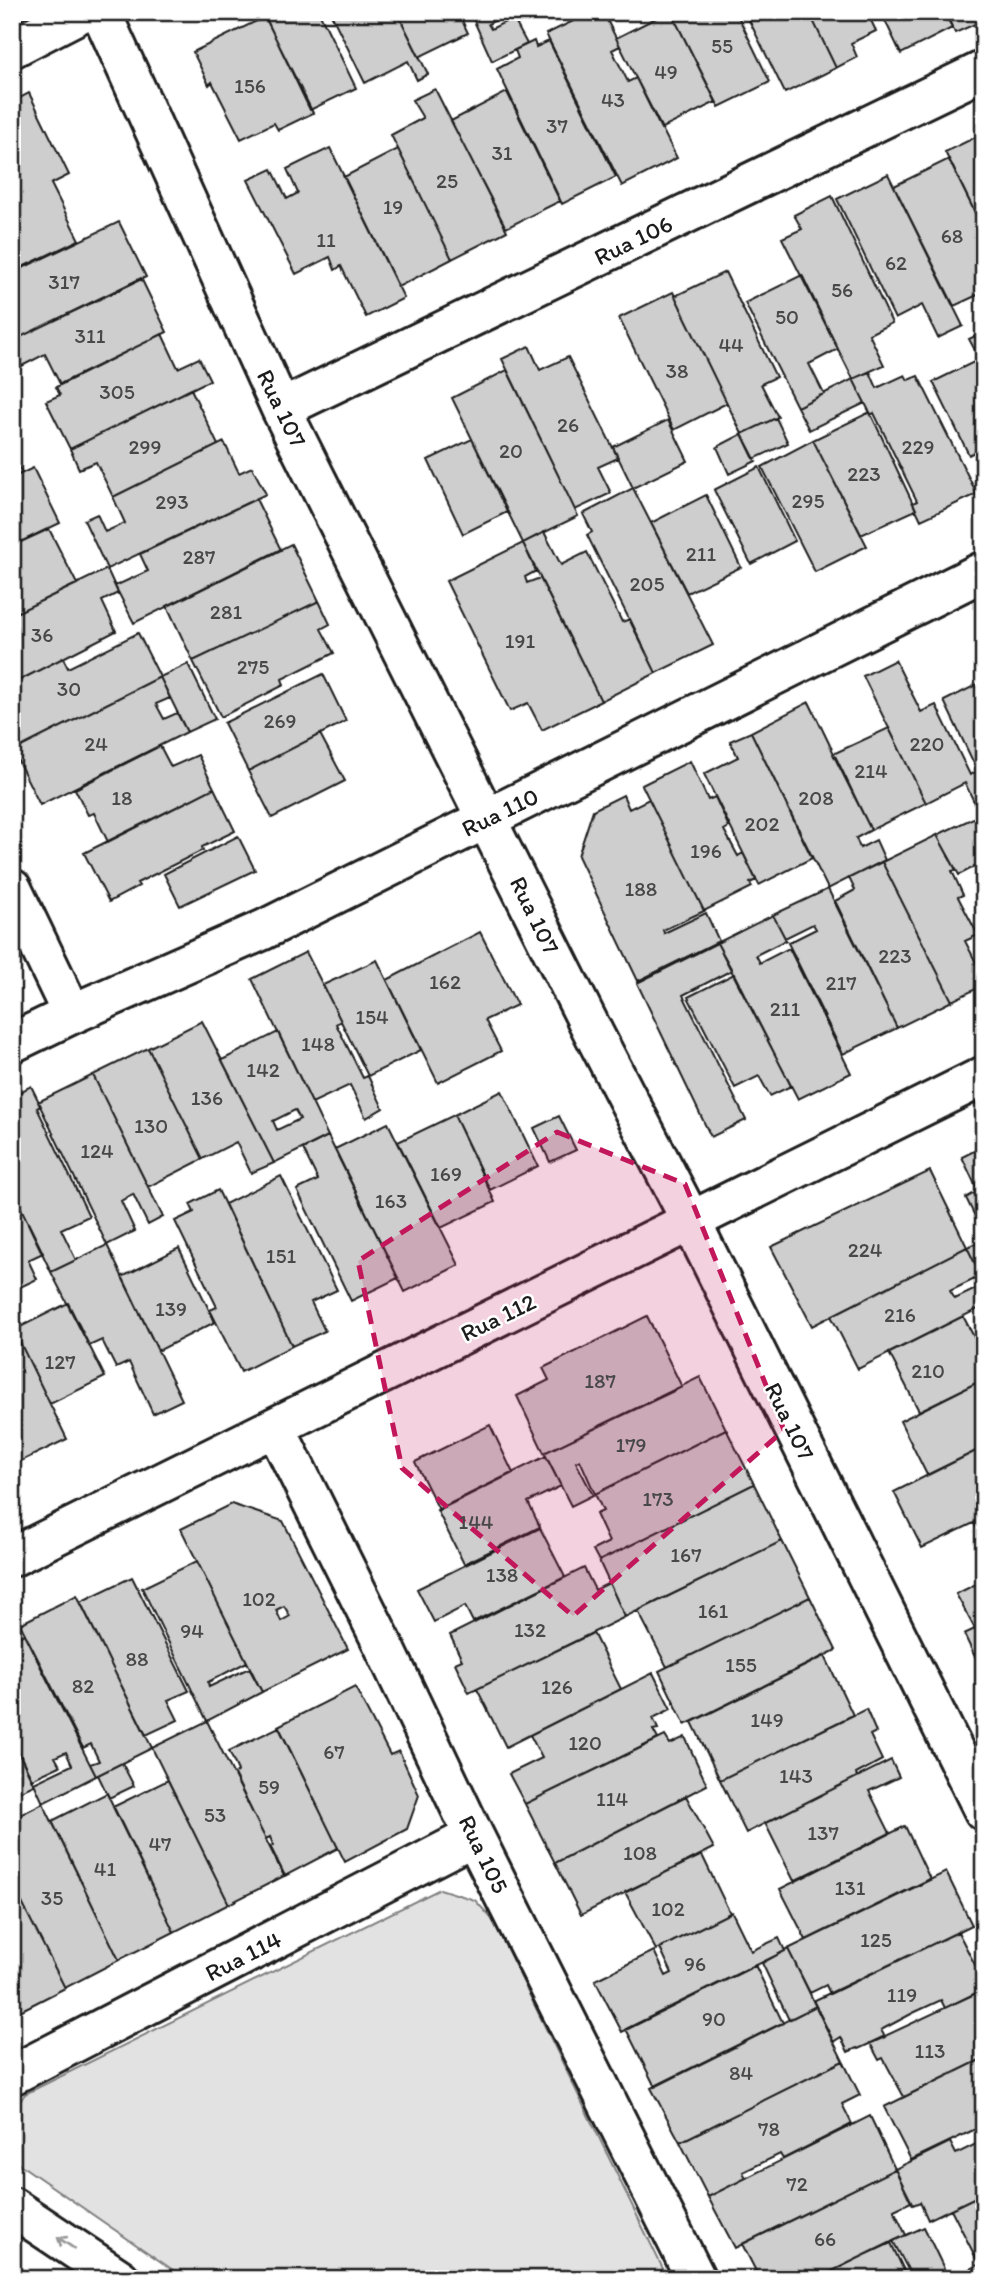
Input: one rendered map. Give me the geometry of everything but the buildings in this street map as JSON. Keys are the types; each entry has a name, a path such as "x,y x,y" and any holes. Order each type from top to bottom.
{"street":[{"path":"12,48 82,12"},
{"name":"Rua 107","path":"101,12 282,410 594,1034 691,1221 984,1811"},
{"name":"Rua 106","path":"282,410 984,70"},
{"name":"Rua 110","path":"12,1044 72,1013 263,930 984,571"},
{"path":"12,889 72,1013"},
{"name":"Rua 112","path":"12,1558 984,1076"},
{"name":"Rua 105","path":"275,1427 381,1640 474,1836 696,2279"},
{"name":"Rua 114","path":"12,2076 474,1836"},
{"path":"12,2207 120,2279"}],"highlighted area":[{"path":"557,1132 685,1184 784,1430 573,1616 402,1468 358,1261"}],"shaded area":[{"path":"440,1889 475,1900 493,1920 668,2279 186,2279 12,2159 12,2113 25,2094"}]}
